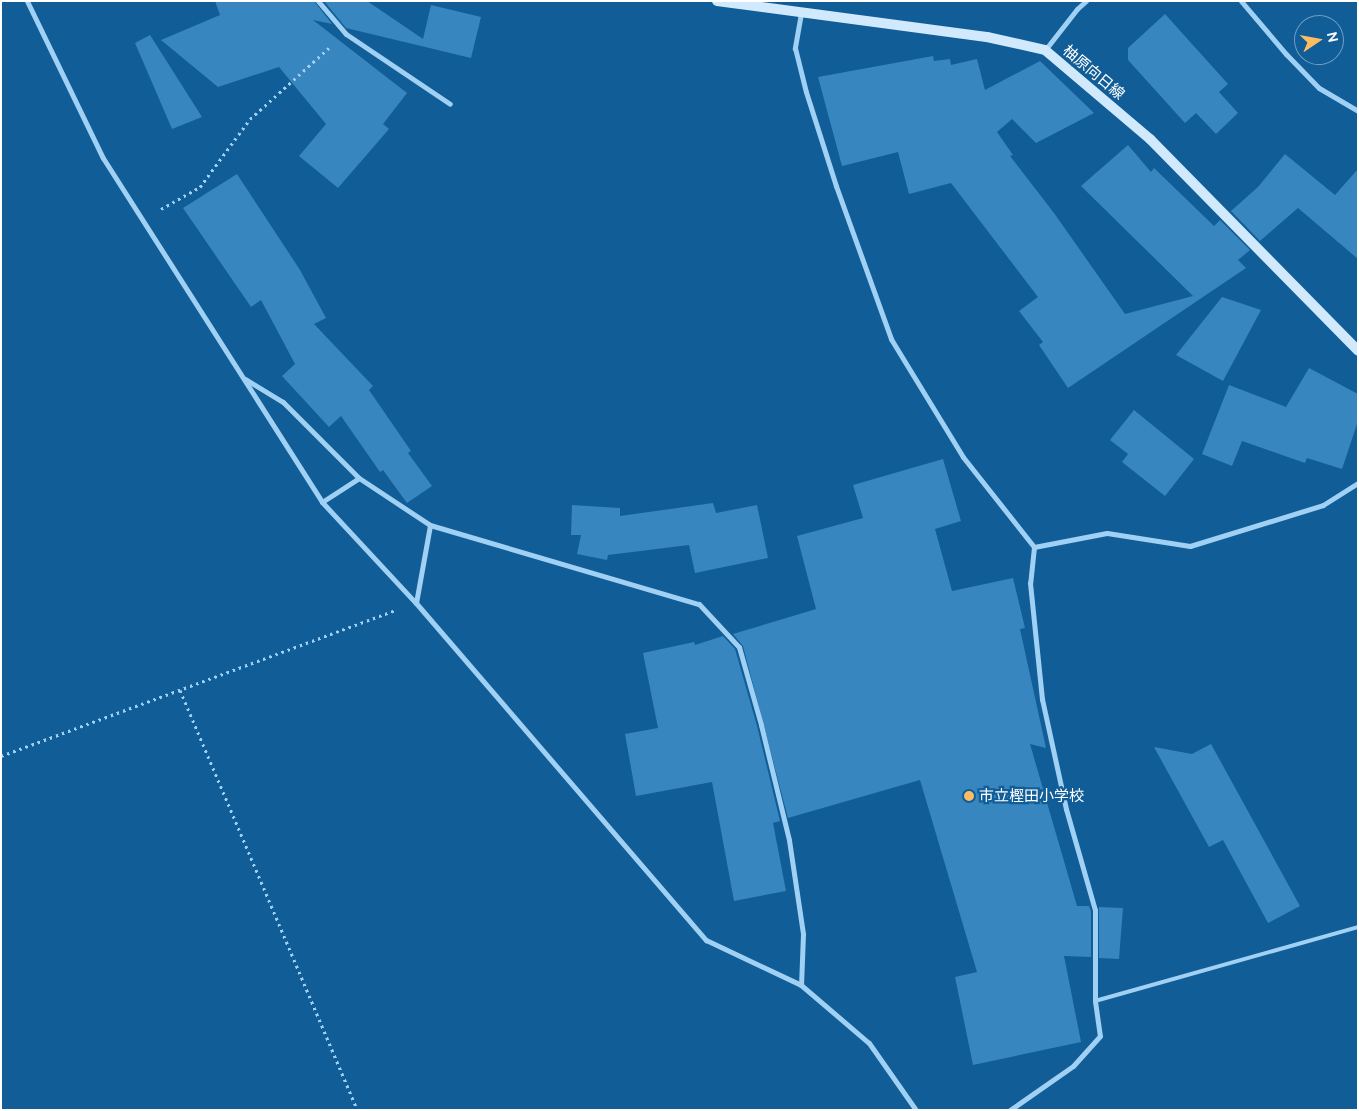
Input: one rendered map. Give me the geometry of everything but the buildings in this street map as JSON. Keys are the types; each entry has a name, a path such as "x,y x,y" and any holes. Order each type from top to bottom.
{"main road":[{"name":"柚原向日線","path":"717,1 987,37 1045,50 1150,139 1358,351"}],"street":[{"path":"27,1 103,158 322,502 416,603 706,940 801,985 869,1043 916,1110"},
{"path":"318,1 346,34 450,104"},
{"path":"1045,50 1077,9 1086,1"},
{"path":"1241,1 1286,54 1319,88 1358,111"},
{"path":"801,13 795,48 806,92 890,339 963,457 1034,547 1030,583 1042,699 1066,809 1095,910 1095,1001 1100,1036 1073,1066 1010,1110"},
{"path":"243,377 283,402 359,478 430,525 699,604 739,647 789,840 802,934 801,985"},
{"path":"322,502 359,478"},
{"path":"1034,547 1108,533 1190,546 1323,505 1358,483"},
{"path":"416,603 430,525"}],"lane":[{"path":"1095,1001 1358,927"}],"path":[{"path":"143,220 200,187 250,119 346,34"},
{"path":"1,756 416,603"},
{"path":"180,690 357,1110"}],"place":[{"name":"市立樫田小学校","path":"969,796"}]}
